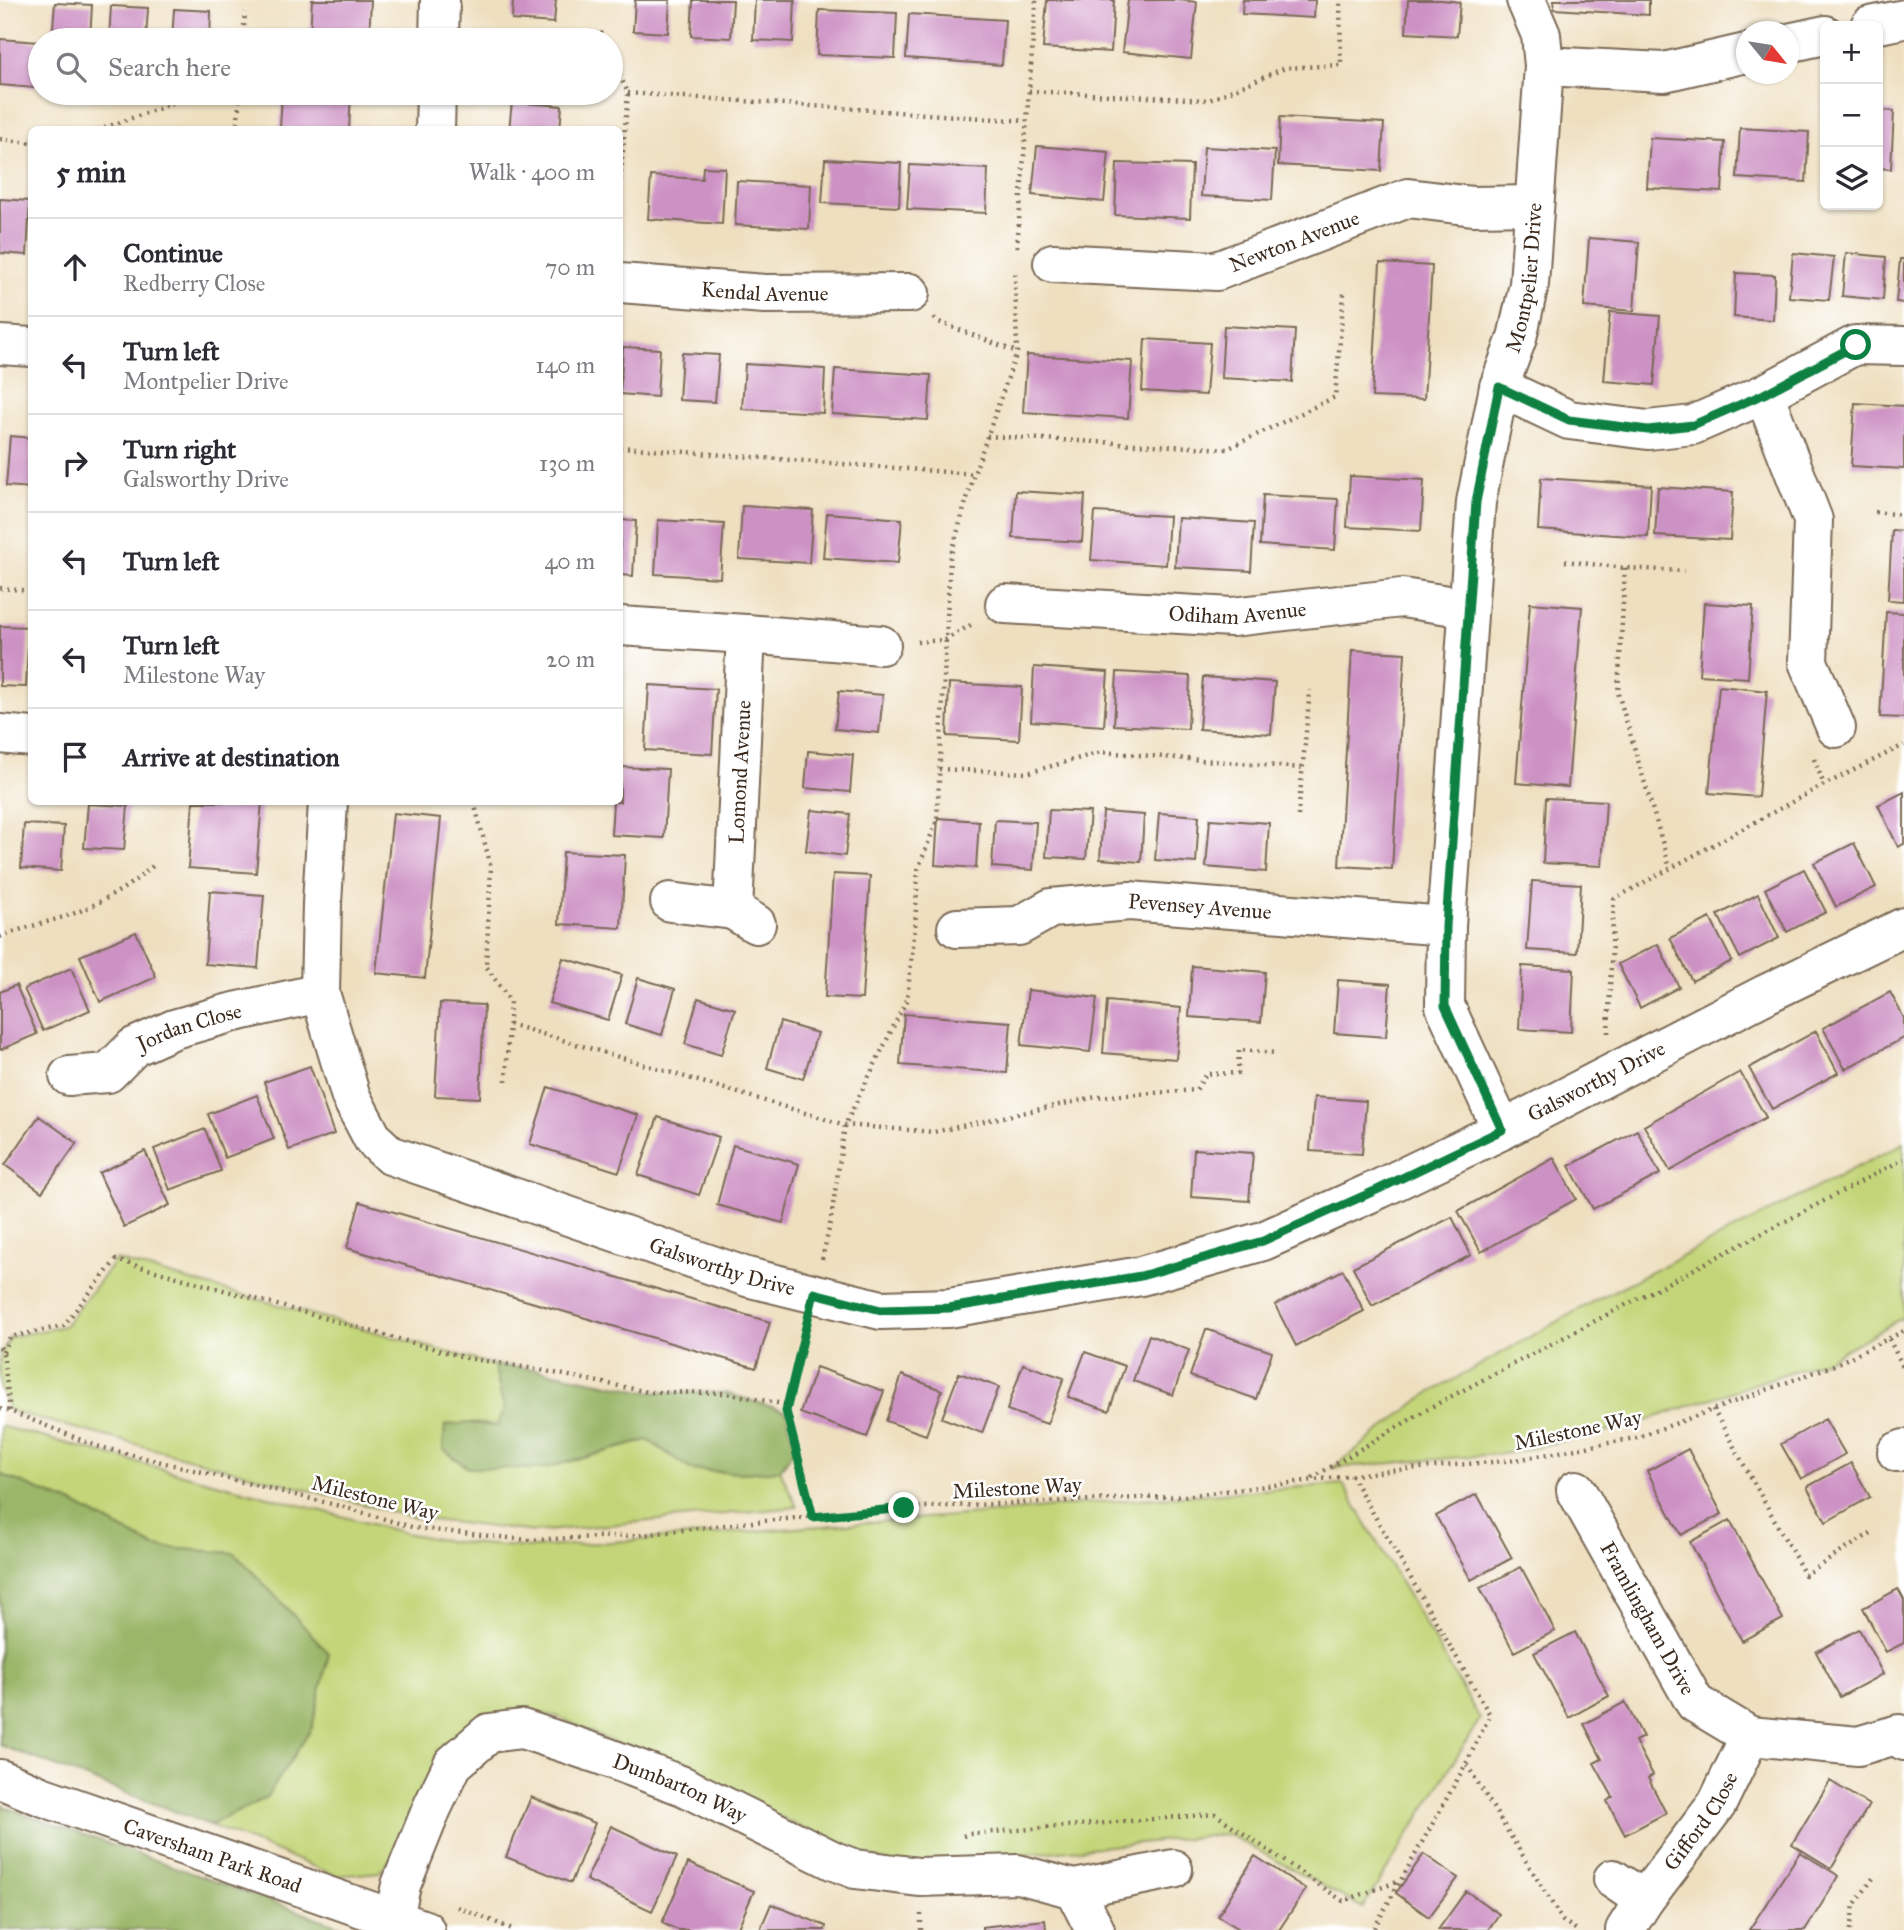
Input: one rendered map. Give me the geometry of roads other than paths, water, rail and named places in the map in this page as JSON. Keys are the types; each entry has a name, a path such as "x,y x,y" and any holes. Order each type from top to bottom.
{"street":[{"path":"439,28 440,0"},
{"name":"Montpelier Drive","path":"1502,1130 1445,1006 1446,926 1476,502 1499,387 1517,338 1528,284 1544,65 1541,35 1526,0"},
{"path":"1883,23 1904,19"},
{"path":"1799,41 1820,36"},
{"path":"1544,65 1664,72 1736,55"},
{"path":"435,126 436,105"},
{"name":"Newton Avenue","path":"1053,263 1217,271 1408,198 1473,206 1533,205"},
{"name":"Kendal Avenue","path":"623,283 765,294 910,293"},
{"path":"0,345 28,347"},
{"path":"1499,387 1569,420 1648,430 1693,425 1764,394 1856,345 1904,346"},
{"path":"1764,394 1813,520 1808,662 1836,728"},
{"name":"Odiham Avenue","path":"1005,604 1232,617 1402,598 1468,608"},
{"path":"623,626 881,645"},
{"name":"Lomond Avenue","path":"670,902 744,917 746,634"},
{"path":"0,734 28,737"},
{"name":"Galsworthy Drive","path":"328,805 320,993 351,1097 373,1139 390,1155 747,1277 881,1310 949,1308 1141,1276 1263,1241 1502,1130 1904,926"},
{"name":"Pevensey Avenue","path":"957,928 1019,926 1051,908 1129,901 1446,926"},
{"name":"Jordan Close","path":"69,1076 108,1073 134,1047 174,1029 230,1013 320,993"},
{"name":"Framlingham Drive","path":"1577,1515 1695,1703 1750,1736 1858,1746 1902,1734"},
{"name":"Dumbarton Way","path":"409,1924 401,1885 453,1764 489,1733 522,1728 683,1786 855,1869 919,1877 1018,1874 1074,1889 1174,1869"},
{"name":"Gifford Close","path":"1613,1879 1635,1915 1717,1804 1750,1736"},
{"name":"Caversham Park Road","path":"0,1779 41,1796 409,1924"},
{"path":"1074,1889 1095,1930"}]}
